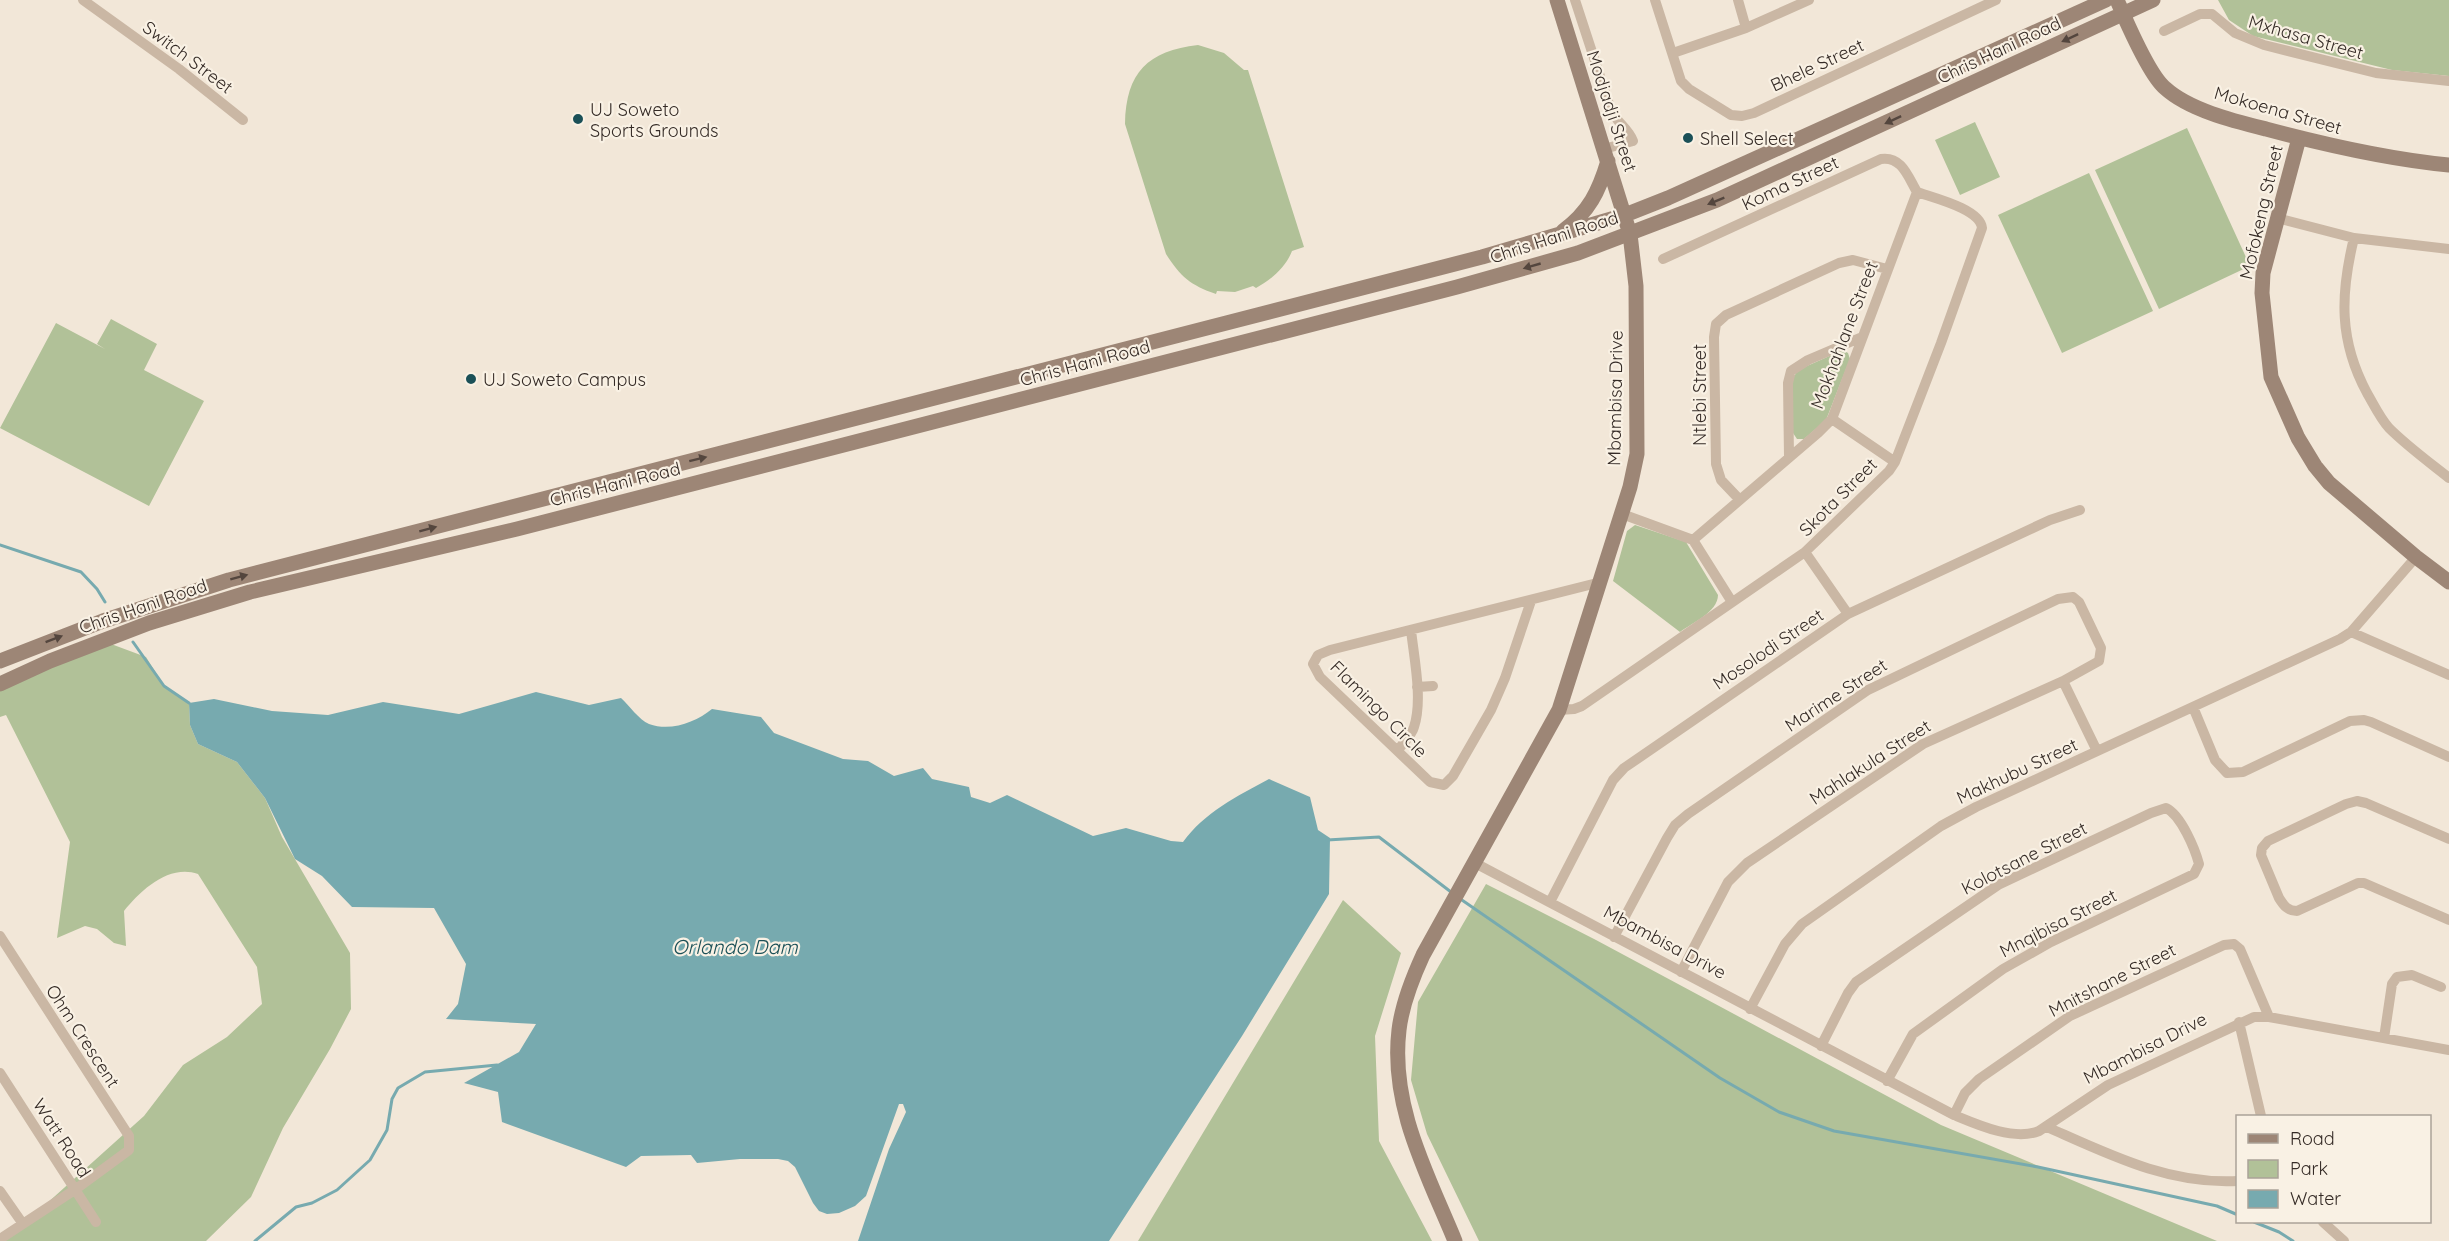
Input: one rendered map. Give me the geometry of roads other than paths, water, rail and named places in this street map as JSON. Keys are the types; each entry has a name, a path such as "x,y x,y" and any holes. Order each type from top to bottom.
{"main road":[{"name":"Modjadji Street","path":"1557,0 1630,234"},
{"name":"Chris Hani Road","path":"0,661 103,621 197,590 511,506 1556,236 1625,215 1745,165 2106,0"},
{"name":"Chris Hani Road","path":"0,684 103,640 200,606 250,592 517,529 1495,277 1578,253 1717,200 2120,7 2154,0"},
{"name":"Mokoena Street","path":"2120,7 2155,77 2172,94 2225,118 2299,138 2368,154 2449,165"},
{"name":"Mofokeng Street","path":"2299,138 2262,284 2270,371 2277,394 2298,438 2322,477 2449,582"},
{"path":"1556,236 1587,210 1600,187 1606,155"},
{"name":"Mbambisa Drive","path":"1476,863 1559,710 1636,467 1636,286 1630,234"},
{"path":"511,506 517,529"},
{"path":"1455,1241 1414,1143 1402,1105 1398,1053 1402,1013 1412,980 1423,955 1476,863"}],"street":[{"name":"Switch Street","path":"82,0 179,69 243,120"},
{"path":"1575,0 1611,110 1618,123 1630,133 1633,141 1606,155"},
{"path":"1655,0 1673,53 1746,28 1809,0"},
{"path":"1738,0 1746,28"},
{"name":"Bhele Street","path":"1673,53 1681,81 1689,89 1731,115 1742,116 1996,0"},
{"name":"Mxhasa Street","path":"2164,31 2200,14 2212,14 2235,33 2264,45 2376,73 2449,81"},
{"name":"Koma Street","path":"1663,259 1881,159 1893,159 1899,162 1917,192"},
{"name":"Mokhahlane Street","path":"1693,540 1832,419 1917,192"},
{"name":"Skota Street","path":"1559,710 1582,706 1805,552 1880,481 1895,462 1982,228 1980,219 1971,212 1917,192"},
{"path":"2277,218 2354,238 2449,249"},
{"path":"2354,238 2346,270 2344,295 2348,344 2353,365 2388,427 2449,478"},
{"name":"Ntlebi Street","path":"1739,500 1721,480 1716,464 1714,337 1716,324 1726,315 1839,263 1853,260 1887,269"},
{"path":"1789,457 1788,383 1791,371 1808,360 1862,337"},
{"path":"1832,419 1895,462"},
{"name":"Mosolodi Street","path":"1550,902 1613,780 1624,768 1848,614 2050,520 2080,510"},
{"path":"1622,514 1693,540 1732,602"},
{"path":"1805,552 1848,614"},
{"name":"Makhubu Street","path":"1750,1009 1785,944 1796,930 1813,915 1954,818 2328,646 2351,632 2416,557"},
{"name":"Flamingo Circle","path":"1531,601 1505,678 1491,710 1449,782 1441,786 1430,782 1316,672 1314,661 1323,652 1600,582"},
{"name":"Marime Street","path":"1614,937 1675,825 1873,687 2068,597 2079,602 2102,653 2094,666 2063,681"},
{"path":"1398,750 1415,725 1417,687 1412,630"},
{"path":"2351,632 2449,675"},
{"path":"2063,681 2097,751"},
{"name":"Mahlakula Street","path":"1682,972 1728,882 1747,863 1923,744 2063,681"},
{"path":"1417,687 1433,686"},
{"path":"2193,707 2215,760 2227,773 2243,772 2358,719 2371,722 2449,757"},
{"path":"2449,839 2357,801 2277,836 2265,844 2261,855 2279,898 2292,911 2348,887 2364,883 2449,920"},
{"name":"Kolotsane Street","path":"1821,1046 1856,982 1977,898 2014,877 2162,809 2171,810 2177,816 2197,857"},
{"name":"Mnqibisa Street","path":"1887,1081 1908,1040 1921,1027 2003,969 2033,952 2188,878 2198,870 2197,857"},
{"name":"Mbambisa Drive","path":"1476,863 1954,1115 2013,1134 2032,1134 2047,1127 2108,1086 2239,1022 2254,1017 2269,1017 2449,1050"},
{"name":"Ohm Crescent","path":"0,936 129,1136 130,1146 125,1153 76,1189"},
{"name":"Mnitshane Street","path":"1954,1115 1965,1093 1979,1078 2070,1016 2224,945 2234,944 2240,949 2269,1017"},
{"path":"2384,1038 2392,984 2397,977 2412,975 2441,987"},
{"path":"2239,1022 2261,1115"},
{"name":"Watt Road","path":"0,1073 96,1222"},
{"path":"2047,1127 2116,1159 2184,1178 2217,1182 2236,1181"},
{"path":"0,1239 76,1189"},
{"path":"0,1191 23,1224"},
{"path":"2325,1223 2344,1241"}],"water":[{"name":"Orlando Dam","path":"536,692 589,705 621,698 649,724 666,727 691,722 712,709 761,717 774,733 843,759 868,761 894,776 923,768 932,779 969,787 971,797 990,803 1007,795 1093,836 1126,828 1171,841 1183,842 1211,814 1269,779 1310,797 1318,830 1330,838 1329,894 1242,1036 1109,1241 858,1241 889,1149 906,1112 903,1104 899,1104 866,1196 855,1206 839,1213 827,1214 819,1211 813,1203 795,1167 788,1161 740,1159 697,1163 691,1155 641,1156 626,1167 502,1122 498,1092 464,1083 519,1052 536,1024 446,1019 458,1004 466,964 434,908 352,907 322,876 295,859 265,798 237,762 198,744 190,725 189,703 214,699 272,711 328,715 383,702 459,714"}],"waterway":[{"path":"0,545 81,572 97,589 105,602"},
{"path":"133,642 164,686 189,703"},
{"path":"1327,840 1379,837 1451,892"},
{"path":"1459,898 1720,1078 1779,1112 1834,1131 2038,1167 2217,1206 2236,1214"},
{"path":"255,1241 296,1207 312,1203 337,1190 370,1160 387,1130 392,1099 398,1088 425,1072 497,1065"},
{"path":"2256,1223 2279,1232 2293,1241"}],"place":[{"name":"UJ Soweto Sports Grounds","path":"578,119"},
{"name":"Shell Select","path":"1688,138"},
{"name":"UJ Soweto Campus","path":"471,379"}]}
